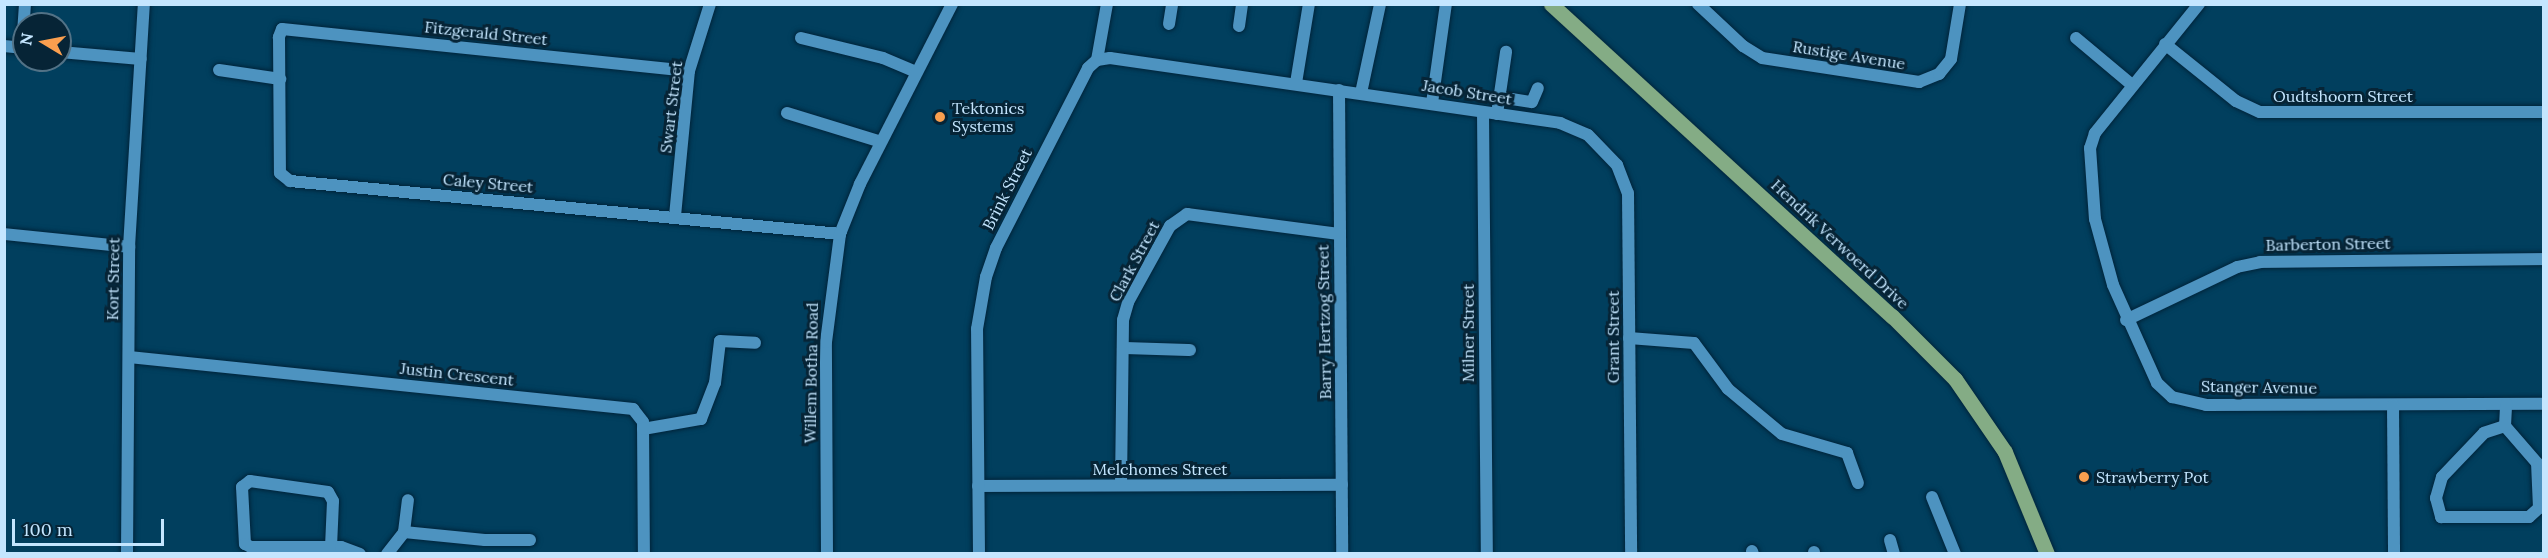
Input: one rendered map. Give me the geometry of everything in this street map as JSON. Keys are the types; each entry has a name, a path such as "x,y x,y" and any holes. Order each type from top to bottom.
{"main road":[{"name":"Hendrik Verwoerd Drive","path":"1551,4 1892,316 1954,379 2005,452 2034,513 2047,554"}],"street":[{"name":"Kort Street","path":"127,554 129,247 144,4"},
{"name":"Swart Street","path":"675,216 689,71 710,4"},
{"name":"Willem Botha Road","path":"827,554 826,342 840,234 881,142 952,4"},
{"path":"1107,4 1097,60 1123,58 1339,90"},
{"path":"1169,24 1172,4"},
{"path":"1239,26 1242,4"},
{"path":"1296,82 1310,4"},
{"path":"1361,93 1380,4"},
{"path":"1432,103 1446,4"},
{"name":"Rustige Avenue","path":"1698,4 1750,52 1762,58 1920,81 1939,74 1951,59 1960,4"},
{"name":"Stanger Avenue","path":"2199,4 2095,133 2089,160 2095,219 2126,320 2152,375 2172,397 2206,405 2544,404"},
{"name":"Fitzgerald Street","path":"280,30 689,71"},
{"name":"Caley Street","path":"280,30 279,167 287,181 675,216 840,234"},
{"path":"801,38 883,58 916,72"},
{"path":"2076,38 2132,86"},
{"name":"Oudtshoorn Street","path":"2165,44 2236,101 2260,112 2544,112"},
{"path":"1497,114 1506,52"},
{"path":"72,53 141,60"},
{"name":"Brink Street","path":"979,554 977,329 986,277 996,248 1088,68 1097,60"},
{"path":"219,70 280,79"},
{"path":"1499,97 1532,102 1538,88"},
{"name":"Jacob Street","path":"1339,90 1569,125 1588,135"},
{"name":"Barry Hertzog Street","path":"1339,90 1342,554"},
{"name":"Milner Street","path":"1483,111 1487,554"},
{"path":"787,113 881,142"},
{"name":"Grant Street","path":"1588,135 1617,165 1627,183 1630,554"},
{"name":"Clark Street","path":"1121,485 1123,320 1128,302 1168,229 1182,216 1339,234"},
{"path":"4,234 129,247"},
{"name":"Barberton Street","path":"2126,320 2237,267 2260,262 2544,259"},
{"path":"1629,338 1694,343 1728,389 1782,434 1847,453 1858,483"},
{"path":"644,554 643,429 701,418 715,383 720,341 755,344"},
{"path":"1123,348 1190,350"},
{"name":"Justin Crescent","path":"129,357 621,407 637,411 643,429"},
{"path":"2505,426 2484,434 2442,477 2436,498 2441,517 2535,515 2540,500 2537,463 2505,426 2506,404"},
{"path":"2393,405 2394,554"},
{"path":"331,547 333,501 328,492 250,481 242,487 245,544 331,547 347,547 360,554"},
{"name":"Melchomes Street","path":"978,486 1342,485"},
{"path":"1932,496 1955,554"},
{"path":"387,554 404,532 408,500"},
{"path":"404,532 485,540 530,540"},
{"path":"1890,540 1894,554"}],"place":[{"name":"Tektonics Systems","path":"940,117"},
{"name":"Strawberry Pot","path":"2084,477"}]}
